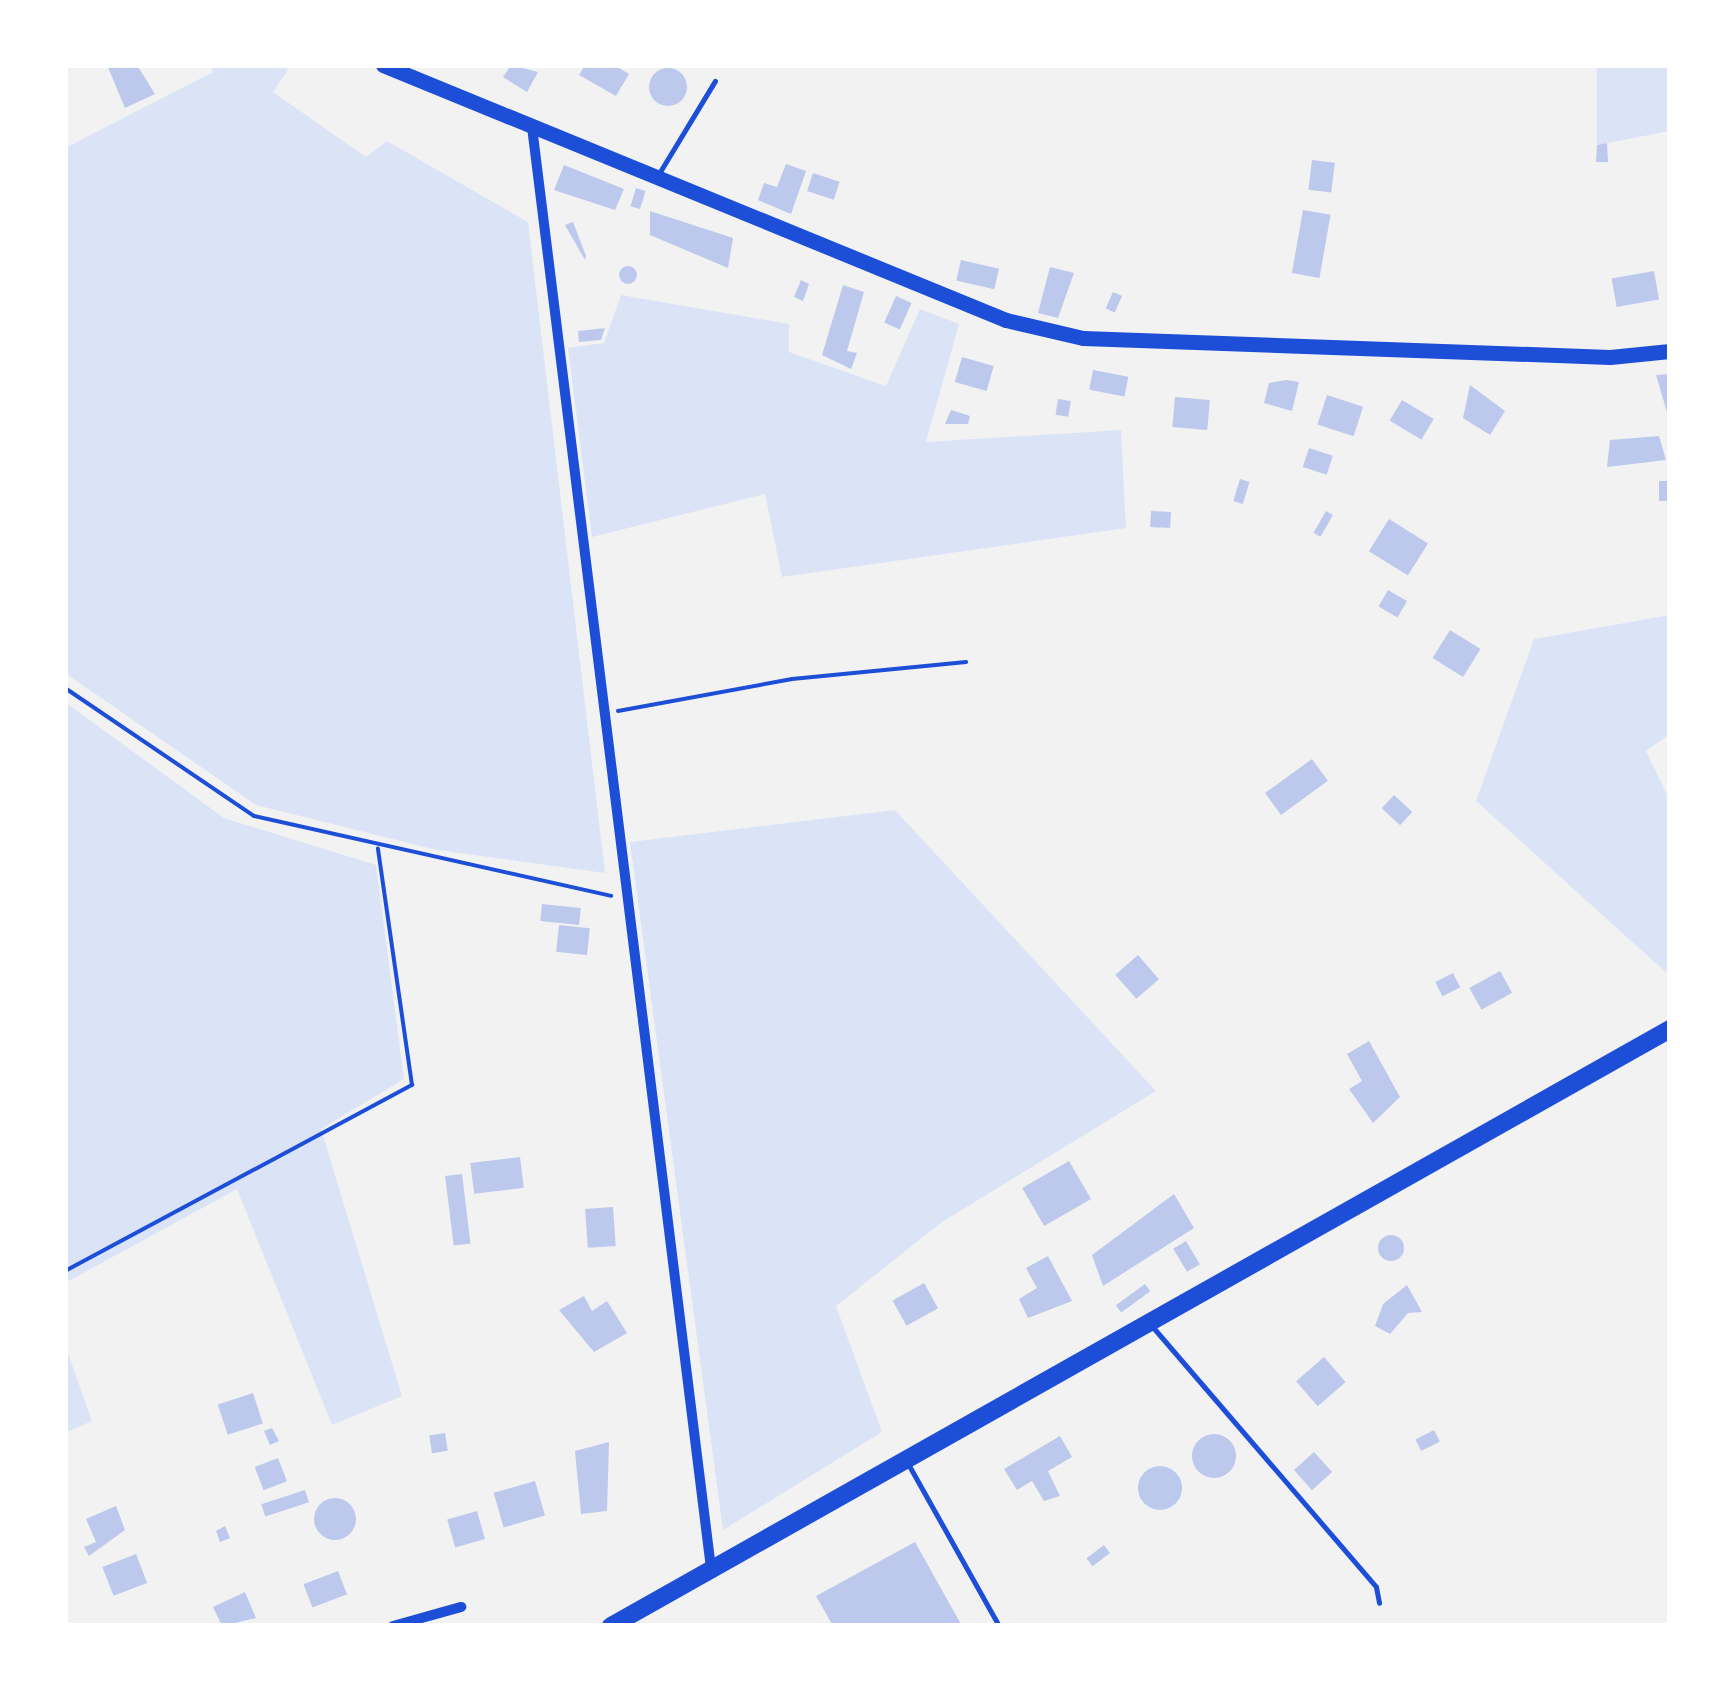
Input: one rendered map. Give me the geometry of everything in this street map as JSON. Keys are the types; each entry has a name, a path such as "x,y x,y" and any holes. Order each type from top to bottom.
{"main road":[{"path":"383,65 1006,320 1082,338 1610,358 1670,351"},
{"path":"610,1626 1670,1029"}],"street":[{"path":"532,126 711,1570"},
{"path":"393,1626 461,1606"}],"lane":[{"path":"657,178 715,81"},
{"path":"1149,1322 1376,1587 1379,1603"},
{"path":"906,1460 999,1626"}],"path":[{"path":"604,714 792,679 966,662"},
{"path":"65,688 254,816 627,903"},
{"path":"65,1271 412,1085 378,848"}],"shaded area":[{"path":"209,65 291,65 273,92 366,157 387,141 528,222 605,873 437,850 256,805 65,673 65,148 213,72"},
{"path":"1597,65 1670,65 1670,131 1597,145"},
{"path":"621,295 789,324 789,352 886,386 920,309 959,324 926,442 1121,430 1126,528 782,577 765,494 592,537 568,348 604,343"},
{"path":"1670,615 1670,734 1646,751 1670,801 1670,976 1476,801 1534,639"},
{"path":"65,702 224,818 376,865 404,1079 321,1129 402,1396 332,1425 237,1189 65,1283"},
{"path":"895,810 1156,1091 942,1222 836,1306 882,1432 723,1530 630,842"},
{"path":"65,1345 92,1421 65,1433"}],"building":[{"path":"107,65 137,65 155,94 125,108"},
{"path":"511,65 538,72 527,92 503,77"},
{"path":"585,65 614,65 629,74 616,96 579,75"},
{"path":"668,68 682,73 687,87 682,101 668,106 654,101 649,87 654,73"},
{"path":"1607,143 1608,162 1596,162 1597,145"},
{"path":"1312,160 1335,163 1331,193 1308,190"},
{"path":"786,164 806,171 791,214 758,200 764,183 777,187"},
{"path":"564,165 624,189 615,210 554,190"},
{"path":"813,173 840,182 834,200 807,191"},
{"path":"636,188 646,191 640,209 630,206"},
{"path":"1303,210 1331,215 1319,278 1292,273"},
{"path":"650,211 733,238 728,268 650,235"},
{"path":"573,222 586,256 585,260 565,225"},
{"path":"961,260 999,269 994,289 956,280"},
{"path":"628,266 637,275 628,284 619,275"},
{"path":"1050,267 1074,273 1058,318 1038,313"},
{"path":"1654,271 1659,300 1617,307 1612,278"},
{"path":"801,280 809,284 803,301 794,297"},
{"path":"843,285 864,292 847,351 857,353 851,369 822,355"},
{"path":"1113,292 1122,296 1115,313 1106,308"},
{"path":"896,296 912,303 900,329 884,322"},
{"path":"605,328 601,340 579,342 578,331"},
{"path":"962,357 994,366 987,391 955,382"},
{"path":"1093,370 1128,377 1125,397 1089,390"},
{"path":"1670,374 1670,419 1669,419 1656,375"},
{"path":"1299,382 1292,411 1264,403 1269,383"},
{"path":"1470,385 1505,411 1490,435 1463,418"},
{"path":"1327,395 1363,407 1354,436 1317,424"},
{"path":"1175,397 1210,400 1207,430 1172,427"},
{"path":"1058,399 1071,401 1068,417 1055,415"},
{"path":"1402,400 1434,419 1421,440 1390,421"},
{"path":"951,410 970,416 968,424 945,424"},
{"path":"1659,436 1666,460 1607,467 1610,440"},
{"path":"1309,448 1333,456 1327,475 1303,467"},
{"path":"1240,479 1250,482 1243,504 1233,501"},
{"path":"1659,481 1669,481 1669,501 1659,501"},
{"path":"1151,511 1171,512 1170,528 1150,527"},
{"path":"1326,511 1333,515 1320,537 1314,533"},
{"path":"1389,519 1428,543 1408,576 1369,551"},
{"path":"1388,590 1407,601 1398,617 1378,606"},
{"path":"1450,630 1481,649 1463,677 1433,658"},
{"path":"1312,759 1328,781 1281,815 1265,793"},
{"path":"1394,795 1412,812 1400,825 1382,808"},
{"path":"542,904 581,908 579,925 540,921"},
{"path":"559,925 590,928 587,955 556,952"},
{"path":"1138,955 1159,979 1136,999 1115,975"},
{"path":"1500,971 1512,993 1482,1010 1469,988"},
{"path":"1453,973 1460,987 1442,996 1435,982"},
{"path":"1369,1041 1400,1097 1373,1123 1349,1089 1362,1081 1347,1054"},
{"path":"520,1157 524,1188 474,1194 470,1163"},
{"path":"1069,1161 1091,1199 1044,1226 1022,1188"},
{"path":"462,1174 471,1243 454,1246 445,1176"},
{"path":"1174,1194 1194,1228 1103,1286 1092,1255"},
{"path":"613,1207 616,1246 588,1248 585,1209"},
{"path":"1391,1235 1400,1239 1404,1248 1400,1257 1391,1261 1382,1257 1378,1248 1382,1239"},
{"path":"1186,1241 1200,1264 1187,1272 1173,1249"},
{"path":"1048,1256 1072,1301 1028,1318 1019,1299 1037,1288 1026,1268"},
{"path":"924,1283 938,1308 907,1326 893,1300"},
{"path":"1145,1284 1150,1291 1121,1312 1116,1305"},
{"path":"1407,1285 1422,1312 1408,1313 1390,1334 1375,1326 1383,1304"},
{"path":"584,1296 592,1311 607,1301 627,1333 594,1352 559,1310"},
{"path":"1324,1357 1346,1382 1318,1406 1296,1381"},
{"path":"253,1393 263,1423 228,1435 218,1404"},
{"path":"272,1428 279,1441 270,1445 264,1431"},
{"path":"1434,1430 1440,1442 1421,1451 1415,1440"},
{"path":"445,1433 448,1451 432,1453 429,1436"},
{"path":"1214,1434 1230,1440 1236,1456 1230,1472 1214,1478 1198,1472 1192,1456 1198,1440"},
{"path":"1060,1436 1072,1457 1048,1471 1060,1496 1044,1501 1032,1481 1017,1490 1004,1469"},
{"path":"609,1442 607,1511 581,1514 575,1451"},
{"path":"1314,1452 1332,1472 1312,1490 1294,1470"},
{"path":"278,1458 287,1481 264,1490 255,1467"},
{"path":"1160,1466 1176,1472 1182,1488 1176,1504 1160,1510 1144,1504 1138,1488 1144,1472"},
{"path":"535,1481 545,1516 504,1527 494,1493"},
{"path":"305,1490 309,1502 265,1517 261,1504"},
{"path":"335,1498 350,1504 356,1519 350,1534 335,1540 320,1534 314,1519 320,1504"},
{"path":"116,1506 125,1530 89,1556 84,1547 96,1542 86,1519"},
{"path":"477,1511 485,1539 455,1547 447,1520"},
{"path":"225,1526 230,1538 220,1542 216,1531"},
{"path":"915,1542 962,1626 833,1626 816,1596"},
{"path":"1104,1545 1110,1553 1092,1566 1086,1558"},
{"path":"136,1554 147,1583 114,1596 102,1567"},
{"path":"338,1571 347,1594 312,1608 303,1584"},
{"path":"245,1592 256,1618 222,1626 213,1607"}]}
